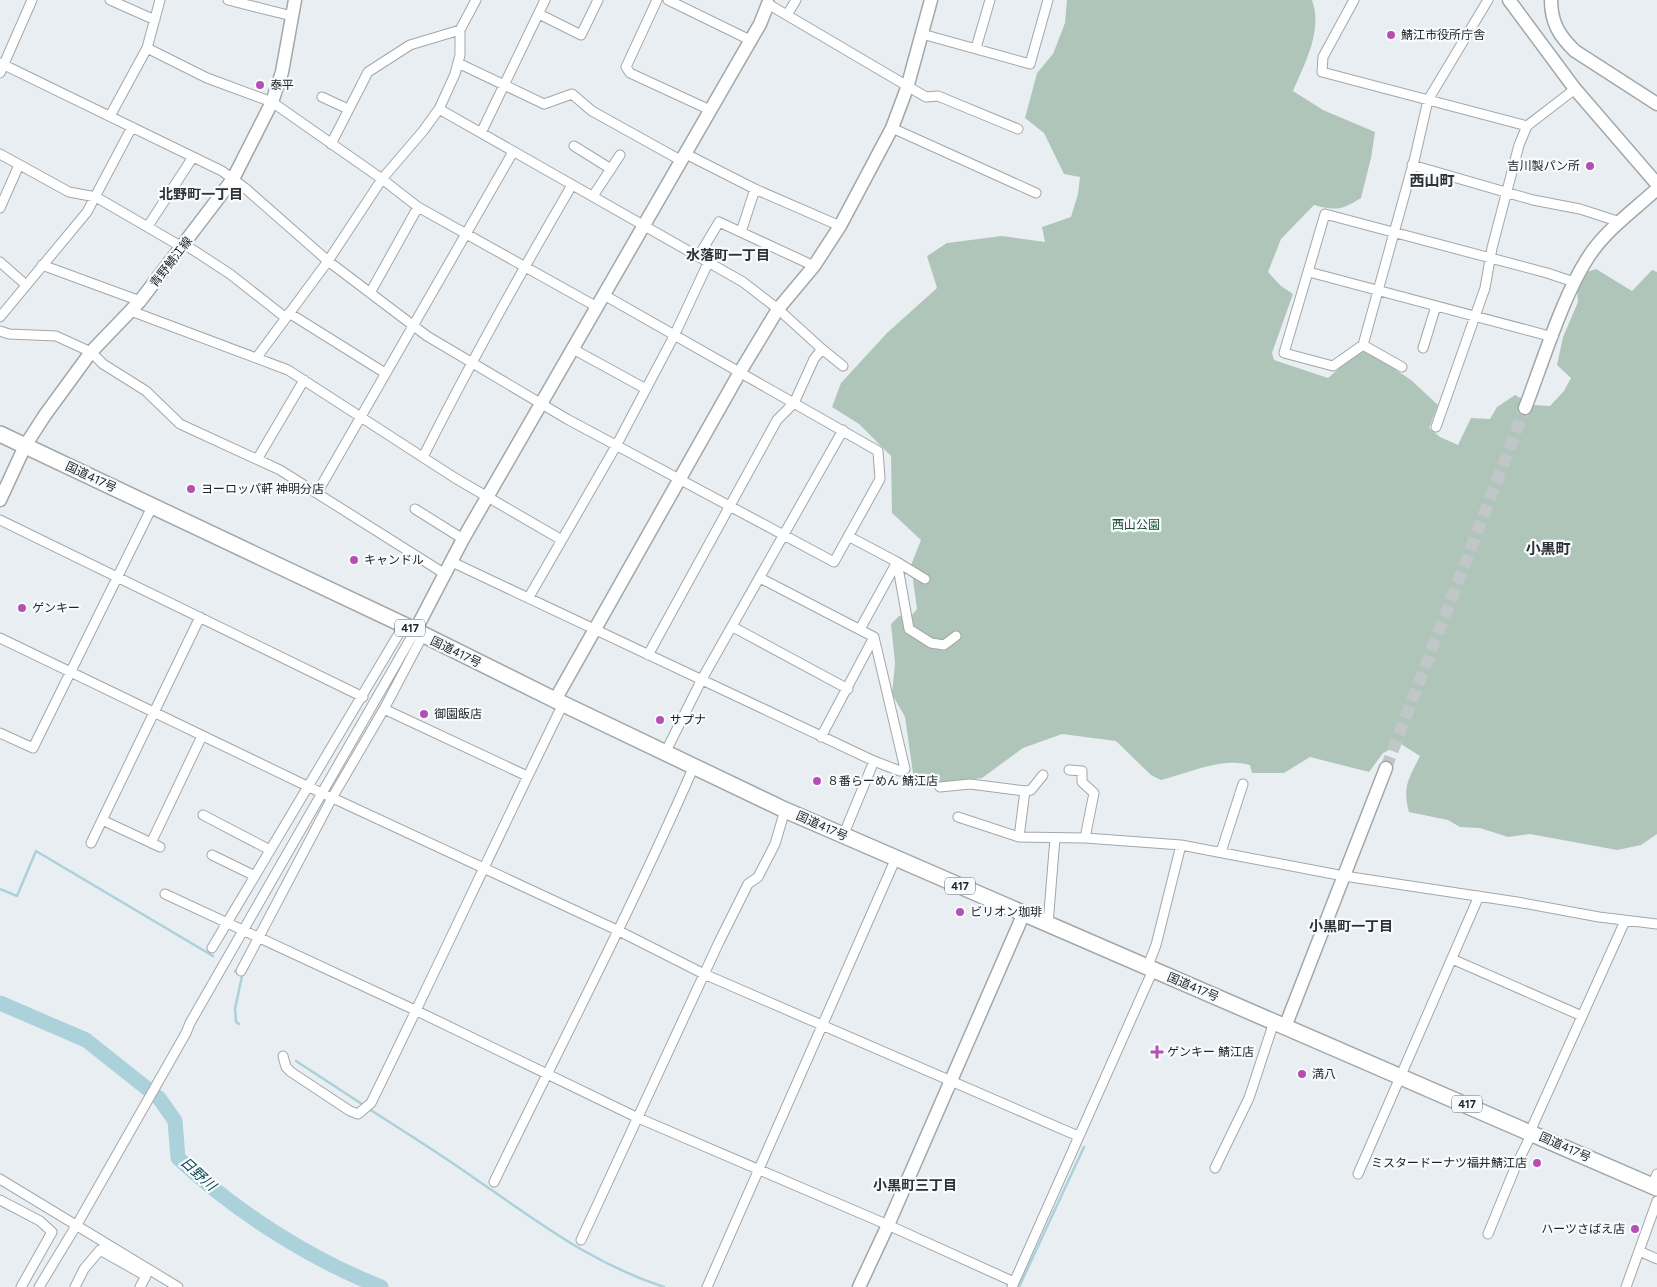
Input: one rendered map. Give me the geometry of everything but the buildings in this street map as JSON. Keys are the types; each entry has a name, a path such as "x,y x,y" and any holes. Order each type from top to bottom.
{"highway":[{"name":"国道417号","path":"0,434 414,630 665,754 785,810 1656,1187"}],"street":[{"path":"32,0 1,67 110,116 233,179 328,261 412,324 471,362 616,446 834,562 880,479 878,451 604,295"},
{"path":"110,0 155,20"},
{"path":"110,116 147,48 160,0"},
{"path":"228,0 292,16"},
{"name":"青野鯖江線","path":"0,500 25,446 45,415 91,352 140,301 233,179 272,102 282,72 295,0"},
{"path":"257,357 328,261 382,179 439,109 453,80 458,63 460,30 476,0"},
{"path":"481,133 546,0"},
{"path":"539,14 581,35 598,0"},
{"path":"657,0 626,67 630,73 710,110"},
{"path":"668,0 750,40"},
{"path":"786,15 796,0"},
{"path":"283,1056 286,1067 290,1072 350,1111 358,1114 371,1103 417,1011 482,867 527,776 594,627 778,309 814,266 840,226 892,128 907,88 932,0"},
{"path":"976,48 990,0"},
{"path":"922,34 1030,64 1048,0"},
{"path":"1354,0 1323,57 1322,72 1527,126"},
{"path":"1488,0 1428,100 1394,233 1363,345 1334,366 1284,353 1325,214 1394,233 1490,257 1574,282"},
{"path":"1509,0 1575,89 1657,184"},
{"path":"1551,0 1551,13 1556,29 1565,42 1575,51 1657,104"},
{"path":"38,1287 78,1223 414,630 463,539 684,157 750,40 769,1 786,15 845,48 907,88 926,97 938,96 1018,129"},
{"path":"331,144 368,72 410,45 460,30"},
{"path":"147,48 207,78 272,102 382,179 418,207 597,307"},
{"path":"458,63 544,104 572,94 592,111 684,157 840,226"},
{"path":"1436,427 1485,288 1490,257 1519,145 1527,126 1575,89"},
{"path":"322,97 348,109"},
{"path":"439,109 743,282 778,309 843,366"},
{"path":"0,317 87,212 132,127"},
{"path":"892,128 1036,193"},
{"path":"574,146 611,169"},
{"path":"317,492 412,324 513,152"},
{"path":"0,154 69,192 96,197 148,226 230,274 288,315 385,373"},
{"path":"593,196 620,155"},
{"path":"148,226 193,157"},
{"path":"0,208 19,165"},
{"path":"1412,165 1533,200 1580,209 1620,222"},
{"path":"423,456 471,362 572,185"},
{"path":"1525,408 1574,282 1600,241 1657,189"},
{"path":"741,232 755,190"},
{"path":"370,293 418,207"},
{"path":"698,257 720,222 814,266"},
{"path":"0,262 26,285"},
{"path":"529,596 560,539 616,446 674,336 708,263"},
{"path":"42,265 140,301"},
{"path":"1309,272 1553,337"},
{"path":"1424,348 1436,306"},
{"path":"131,311 288,370 487,497 560,539"},
{"path":"0,331 9,334 56,336 91,352 103,364 146,391 180,424 258,458 317,492 445,574"},
{"path":"1363,345 1402,367"},
{"path":"648,655 777,420 794,404 814,360 822,349"},
{"path":"573,350 646,389"},
{"path":"258,458 304,380"},
{"path":"665,754 702,679 843,430"},
{"path":"0,732 33,748 152,507"},
{"path":"415,509 463,539"},
{"path":"0,520 363,697"},
{"path":"848,536 925,579"},
{"path":"452,562 529,596 821,737 900,771 905,769 874,637"},
{"path":"860,630 897,562"},
{"path":"897,562 909,628 931,643 944,645 956,636"},
{"path":"760,578 874,637"},
{"path":"91,843 200,617"},
{"path":"733,627 848,689"},
{"path":"212,948 363,697 414,630"},
{"path":"241,970 332,798 384,709 414,630"},
{"path":"821,737 874,637"},
{"path":"0,638 308,787 617,930 704,974 1078,1136"},
{"path":"384,709 527,776"},
{"path":"102,820 155,845 202,736"},
{"path":"843,836 874,761"},
{"path":"494,1182 546,1074 582,1006 694,766"},
{"path":"1215,1168 1248,1098 1344,876 1386,768"},
{"path":"1069,770 1082,771 1082,782 1094,793 1086,838"},
{"path":"940,787 970,784 1025,791 1031,790 1044,775"},
{"path":"1221,852 1242,784"},
{"path":"1019,837 1025,791"},
{"path":"581,1240 636,1117 748,884 758,878 775,844 785,810"},
{"path":"203,816 270,850"},
{"path":"958,817 1019,837 1086,838 1181,845 1344,876 1479,896 1625,921 1657,924"},
{"path":"1048,924 1055,838"},
{"path":"165,894 417,1011 636,1117 888,1225 1013,1284 1150,969 1181,845"},
{"path":"212,855 255,876"},
{"path":"707,1287 896,858"},
{"path":"1358,1174 1479,896"},
{"path":"859,1287 952,1080 1024,913"},
{"path":"1488,1234 1514,1168 1532,1133 1533,1125 1625,921"},
{"path":"1452,959 1582,1016"},
{"path":"0,1178 78,1223 178,1287"},
{"path":"1626,1287 1639,1251 1656,1187"},
{"path":"0,1210 2,1201 40,1221 52,1232 21,1287"},
{"path":"75,1287 84,1270 100,1250 146,1276 140,1287"},
{"path":"1639,1251 1657,1259"}],"green space":[{"name":"西山公園","path":"1067,0 1312,0 1315,11 1314,35 1307,58 1293,91 1323,110 1375,132 1361,198 1349,205 1334,209 1314,205 1281,239 1268,272 1281,286 1293,294 1272,353 1274,360 1328,378 1363,348 1411,380 1438,405 1429,428 1440,437 1458,445 1471,418 1490,419 1497,407 1515,395 1533,405 1550,406 1564,391 1571,378 1557,365 1563,337 1578,302 1577,289 1587,272 1596,269 1632,291 1652,270 1657,272 1657,834 1641,845 1617,850 1530,834 1508,837 1480,828 1460,827 1448,820 1409,812 1406,796 1408,783 1420,756 1401,744 1383,753 1369,772 1310,757 1284,773 1252,773 1250,765 1227,763 1216,764 1161,780 1151,775 1116,741 1062,734 1023,748 982,778 931,786 914,780 905,717 892,694 895,663 891,624 899,616 912,615 917,609 911,565 921,540 892,513 891,456 859,424 832,407 841,383 887,333 937,288 927,256 947,243 1002,236 1045,242 1042,227 1071,217 1078,194 1080,177 1064,174 1044,133 1025,118 1037,73 1053,54 1065,23"}],"waterway":[{"path":"0,889 17,896 36,851 213,956"},
{"path":"235,971 242,976 235,1009 236,1022 239,1024"},
{"name":"日野川","path":"0,1003 86,1040 159,1098 175,1121 178,1158 200,1178 274,1232 327,1262 381,1287"},
{"path":"296,1061 365,1106"},
{"path":"369,1109 567,1241 613,1266 664,1287"},
{"path":"1019,1287 1084,1147"}],"tunnel":[{"path":"1386,768 1525,408"}],"place":[{"name":"鯖江市役所庁舎","path":"1391,35"},
{"name":"泰平","path":"260,85"},
{"name":"吉川製パン所","path":"1590,166"},
{"name":"ヨーロッパ軒 神明分店","path":"191,489"},
{"name":"キャンドル","path":"354,560"},
{"name":"ゲンキー","path":"22,608"},
{"name":"御園飯店","path":"424,714"},
{"name":"サプナ","path":"660,720"},
{"name":"８番らーめん 鯖江店","path":"817,781"},
{"name":"ビリオン珈琲","path":"960,912"},
{"name":"ゲンキー 鯖江店","path":"1157,1052"},
{"name":"満八","path":"1302,1074"},
{"name":"ミスタードーナツ福井鯖江店","path":"1537,1163"},
{"name":"ハーツさばえ店","path":"1635,1229"}],"district":[{"name":"西山町","path":"1432,181"},
{"name":"北野町一丁目","path":"201,194"},
{"name":"水落町一丁目","path":"728,255"},
{"name":"小黒町","path":"1548,549"},
{"name":"小黒町一丁目","path":"1351,926"},
{"name":"小黒町三丁目","path":"915,1185"}]}
